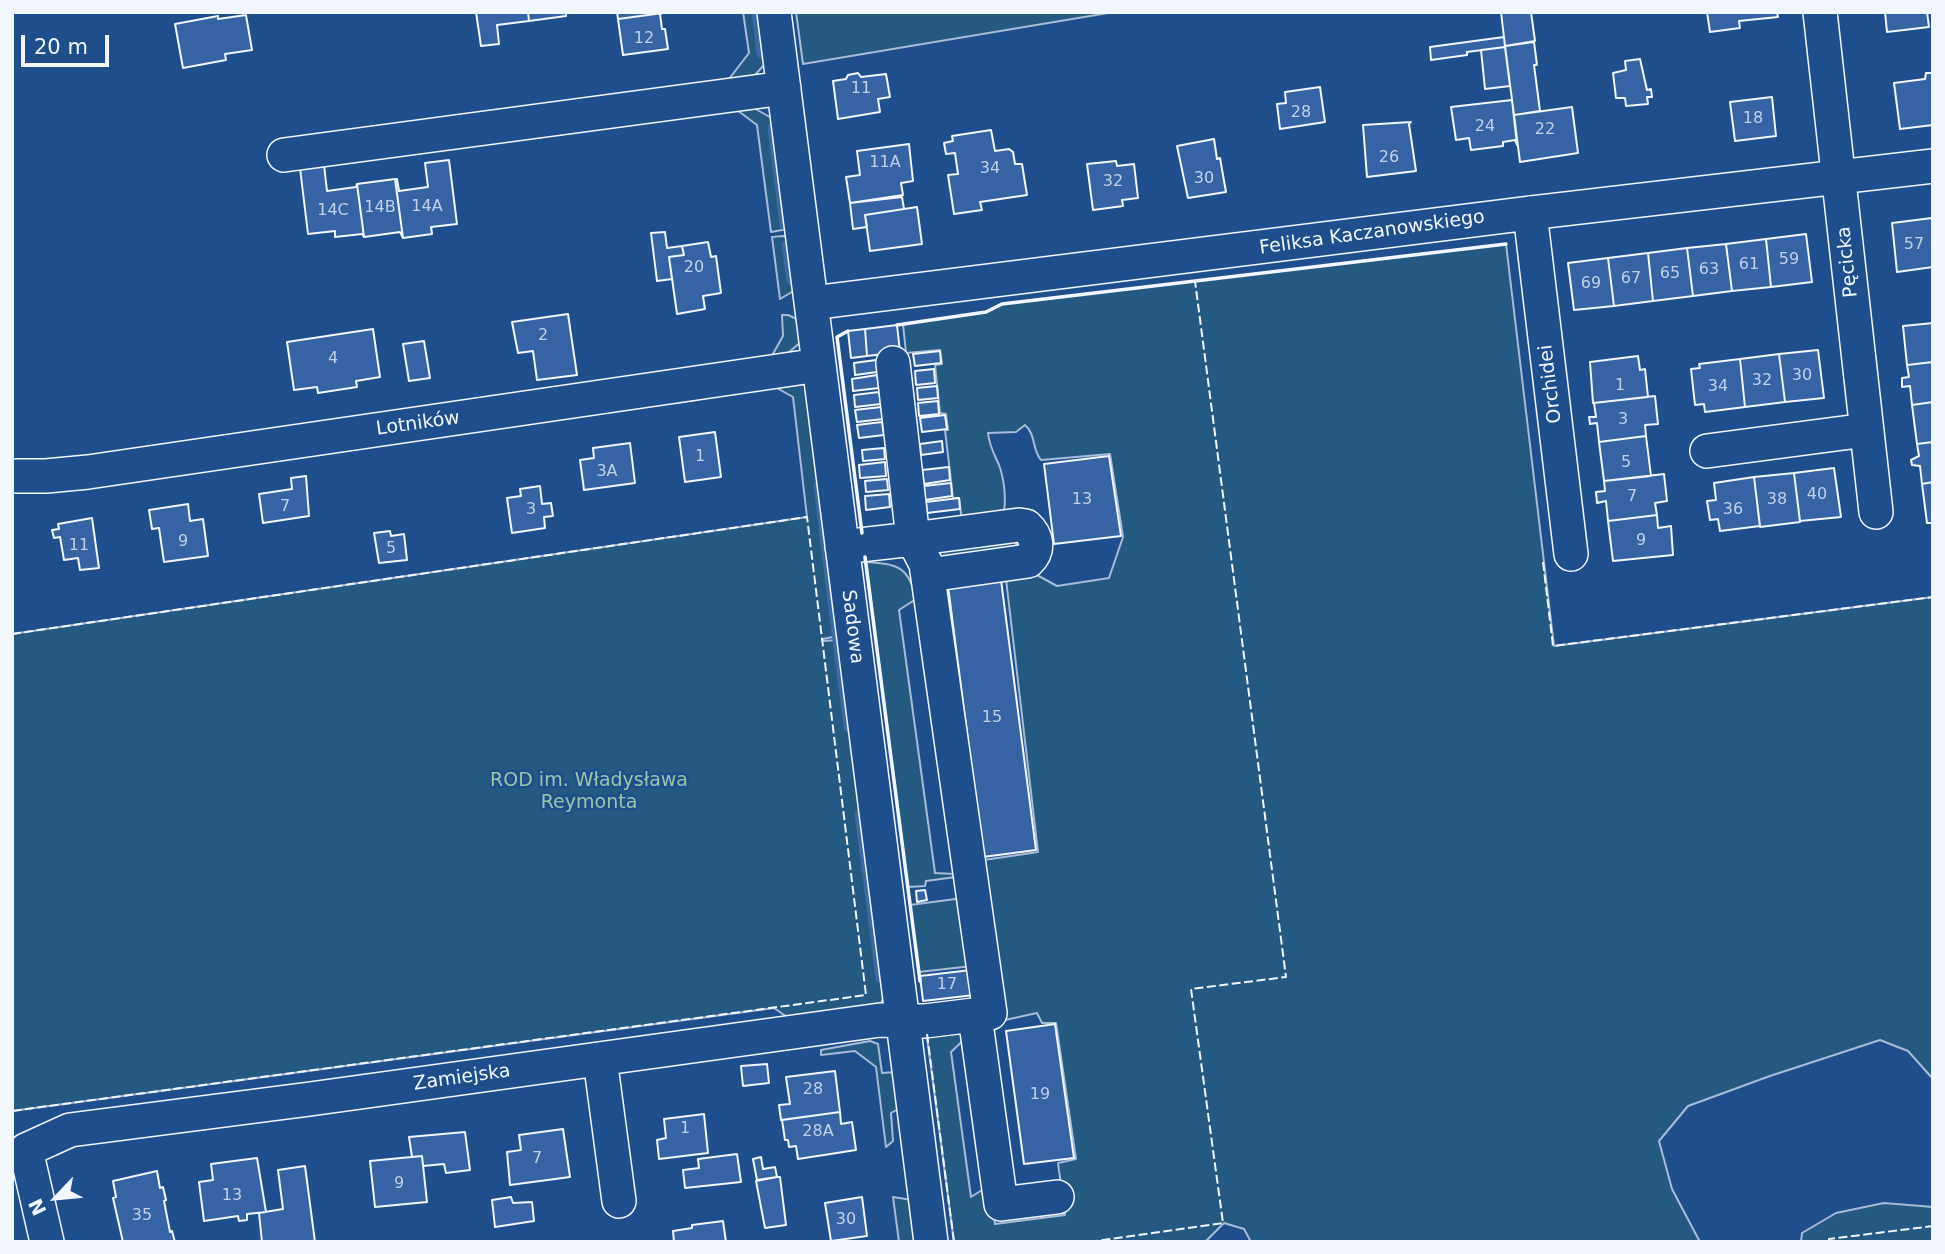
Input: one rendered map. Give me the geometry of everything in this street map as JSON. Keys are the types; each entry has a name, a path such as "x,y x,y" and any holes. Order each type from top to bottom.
{"street":[{"name":"Sadowa","path":"774,12 931,1242"},
{"name":"Pęcicka","path":"1819,12 1875,512"},
{"path":"284,155 784,88"},
{"name":"Feliksa Kaczanowskiego","path":"812,303 1530,213 1933,166"},
{"name":"Orchidei","path":"1530,213 1571,554"},
{"path":"892,363 913,539 929,575 990,1013 975,1016 1001,1203 1057,1197"},
{"name":"Lotników","path":"16,476 88,472 819,365"},
{"path":"1707,451 1866,430"},
{"path":"842,547 1019,524 1026,526 1036,540 1035,553 1028,561 929,575"},
{"name":"Zamiejska","path":"47,1242 26,1150 70,1129 880,1020 925,1021 975,1016"},
{"path":"600,1059 619,1201"}],"green space":[{"path":"743,12 762,12 765,64 753,77 729,79 749,53"},
{"path":"796,12 1114,12 803,64"},
{"path":"733,107 752,107 775,120 788,229 771,232 757,125"},
{"path":"772,237 789,237 797,289 780,299"},
{"path":"1506,244 1554,646 1933,597 1933,1079 1908,1051 1880,1040 1688,1106 1659,1141 1672,1189 1700,1242 1251,1242 1244,1229 1224,1223 1205,1242 954,1242 927,1037 966,1032 969,1035 951,1052 971,1197 990,1185 995,1224 1065,1215 1058,1163 1076,1159 1056,1023 1042,1023 1037,1013 1005,1020 984,860 1038,852 1006,579 1037,575 1057,586 1109,578 1123,537 1110,454 1041,460 1031,433 1025,425 1016,432 988,433 1004,483 1003,515 962,521 959,498 953,498 945,430 948,430 946,414 940,413 935,365 942,364 940,350 906,353 903,324 986,312 1002,304"},
{"path":"782,315 801,321 802,341 788,353 770,359 783,336"},
{"name":"ROD im. Władysława Reymonta","path":"790,382 804,384 810,391 840,633 823,641 841,642 886,993 881,1003 873,1009 790,1019 774,1008 12,1111 12,634 807,517 793,397 775,387 676,403"},
{"path":"1015,539 1017,547 942,563 935,552"},
{"path":"866,562 900,569 910,580 916,599 899,610 935,873 956,874 956,877 926,881 925,886 908,887"},
{"path":"963,898 972,966 919,972 910,905"},
{"path":"870,1041 878,1044 882,1073 896,1072 900,1108 891,1113 893,1141 886,1147 876,1067 855,1051 821,1055 821,1050"},
{"path":"893,1197 912,1200 917,1242 899,1242"},
{"path":"1884,1203 1933,1207 1933,1242 1801,1242 1802,1233 1836,1213"}],"building":[{"path":"476,12 528,12 529,21 497,25 499,44 481,46"},
{"path":"528,12 566,12 566,16 529,21"},
{"path":"617,12 660,12 663,13 618,19"},
{"path":"1501,12 1531,12 1535,41 1505,46"},
{"path":"1707,12 1777,12 1778,17 1739,21 1740,28 1710,32"},
{"path":"1885,12 1927,12 1929,27 1887,32"},
{"path":"663,13 660,14 662,29 665,29 668,49 623,55 618,19"},
{"path":"246,15 252,50 225,54 226,60 183,68 175,24 218,16 218,19"},
{"path":"1504,37 1505,47 1431,60 1430,47"},
{"path":"1534,42 1540,111 1514,115 1505,46"},
{"path":"1505,47 1510,86 1485,89 1481,50"},
{"path":"1640,59 1647,90 1651,89 1652,97 1647,97 1648,104 1626,106 1625,98 1616,98 1613,73 1626,70 1625,61"},
{"path":"858,73 861,77 886,74 890,97 878,99 880,112 838,119 833,81"},
{"path":"1926,73 1933,73 1933,125 1900,129 1894,83 1925,79"},
{"path":"1320,87 1325,122 1280,129 1277,104 1286,103 1285,92"},
{"path":"1772,97 1776,136 1735,141 1730,102"},
{"path":"1512,100 1517,145 1515,140 1503,142 1503,146 1471,150 1469,138 1456,140 1451,107"},
{"path":"1572,107 1578,153 1520,162 1514,115"},
{"path":"1411,122 1409,124 1416,171 1367,177 1363,125"},
{"path":"991,130 995,151 1009,149 1013,152 1015,164 1022,164 1027,195 980,202 982,210 954,214 948,175 958,174 955,153 946,154 944,143 953,141 952,136"},
{"path":"1214,139 1226,192 1188,198 1177,146"},
{"path":"909,144 913,181 901,183 903,195 850,203 846,177 860,175 857,151"},
{"path":"449,160 457,224 431,227 432,234 403,238 395,179 399,191 428,187 425,163"},
{"path":"1116,161 1117,166 1134,164 1138,198 1122,200 1123,206 1093,210 1087,164"},
{"path":"324,165 327,191 356,187 357,184 364,237 362,234 335,237 335,231 308,234 300,168"},
{"path":"395,179 403,238 400,232 364,237 357,184"},
{"path":"902,197 904,209 865,215 867,227 853,229 850,203"},
{"path":"917,207 922,244 870,251 865,215"},
{"path":"1932,218 1933,267 1897,272 1892,223"},
{"path":"665,232 667,248 682,246 684,255 669,257 672,279 657,281 651,233"},
{"path":"1806,234 1812,282 1771,287 1766,239"},
{"path":"1766,239 1771,287 1732,291 1726,244"},
{"path":"708,242 711,257 716,256 721,293 703,296 705,309 677,314 669,257 684,255 682,246"},
{"path":"1726,244 1732,291 1693,296 1687,248"},
{"path":"1687,248 1693,296 1653,301 1648,253"},
{"path":"1648,253 1653,301 1614,306 1608,258"},
{"path":"1608,258 1614,306 1574,310 1568,263"},
{"path":"568,314 577,375 537,380 533,351 518,353 512,322"},
{"path":"1933,323 1933,362 1907,365 1903,326"},
{"path":"897,325 900,352 867,356 865,329"},
{"path":"373,329 380,377 356,381 357,387 318,393 317,387 294,390 287,342"},
{"path":"865,329 867,356 851,358 848,331"},
{"path":"424,341 430,378 409,381 403,344"},
{"path":"1818,350 1824,398 1785,402 1779,354"},
{"path":"940,351 941,363 915,366 913,354"},
{"path":"1779,354 1785,402 1745,407 1740,359"},
{"path":"1638,356 1640,370 1645,369 1648,397 1593,403 1590,362"},
{"path":"1740,359 1745,407 1705,412 1704,404 1695,405 1691,369 1700,368 1699,364"},
{"path":"876,360 877,372 855,375 854,363"},
{"path":"1933,362 1933,402 1912,405 1910,386 1902,387 1902,378 1909,377 1907,365"},
{"path":"934,369 935,383 916,385 915,371"},
{"path":"877,375 879,388 853,391 852,379"},
{"path":"937,386 938,398 918,400 917,388"},
{"path":"879,392 881,404 855,407 854,395"},
{"path":"1655,396 1658,424 1645,425 1646,436 1599,442 1597,423 1590,424 1589,417 1596,417 1594,403"},
{"path":"938,401 939,414 919,416 918,403"},
{"path":"1933,402 1933,442 1917,444 1912,405"},
{"path":"881,407 883,419 857,422 855,410"},
{"path":"945,415 947,429 922,432 920,418"},
{"path":"882,422 884,435 859,438 857,425"},
{"path":"715,432 721,477 685,482 679,437"},
{"path":"1646,436 1651,476 1604,481 1599,442"},
{"path":"942,441 943,452 921,455 920,444"},
{"path":"1933,442 1933,482 1922,484 1920,466 1912,465 1911,460 1919,456 1917,444"},
{"path":"630,443 635,483 584,490 580,460 594,458 593,448"},
{"path":"884,448 885,459 863,461 862,450"},
{"path":"1109,456 1121,536 1054,544 1044,464"},
{"path":"885,462 886,476 860,478 859,465"},
{"path":"949,467 950,480 924,484 922,470"},
{"path":"1834,468 1841,517 1800,521 1794,473"},
{"path":"1794,473 1800,522 1760,527 1754,477"},
{"path":"1664,474 1667,501 1655,503 1657,515 1608,521 1606,501 1597,503 1596,492 1605,491 1604,481"},
{"path":"306,476 309,516 263,523 259,494 292,489 291,478"},
{"path":"1754,477 1760,526 1720,531 1718,519 1710,520 1707,501 1716,500 1714,483"},
{"path":"887,479 888,490 866,492 865,481"},
{"path":"1933,482 1933,523 1927,523 1922,484"},
{"path":"951,483 952,496 925,500 924,486"},
{"path":"540,486 542,504 551,503 553,516 544,517 545,528 512,533 507,498 521,496 520,489"},
{"path":"889,494 890,507 866,510 865,496"},
{"path":"959,498 960,509 927,513 926,502"},
{"path":"188,504 190,521 203,519 208,556 164,562 159,528 152,529 149,510"},
{"path":"1657,515 1658,528 1671,526 1673,555 1613,561 1608,521"},
{"path":"92,518 99,568 80,570 78,558 64,560 60,537 54,538 52,530 59,529 58,524"},
{"path":"390,531 391,536 404,534 407,560 379,563 374,533"},
{"path":"1001,580 1036,850 983,857 948,586"},
{"path":"925,890 927,900 917,902 916,891"},
{"path":"971,970 974,995 923,1001 920,976"},
{"path":"1055,1024 1074,1158 1024,1164 1006,1031"},
{"path":"767,1064 769,1083 743,1086 741,1066"},
{"path":"835,1071 840,1112 781,1120 779,1105 790,1104 786,1077"},
{"path":"840,1112 841,1124 852,1122 856,1150 798,1159 796,1146 789,1147 788,1140 785,1140 782,1120"},
{"path":"704,1114 708,1153 659,1159 657,1140 666,1138 664,1119"},
{"path":"563,1129 570,1177 510,1185 507,1152 521,1150 519,1135"},
{"path":"465,1132 470,1170 446,1173 444,1164 423,1166 422,1156 412,1157 409,1137"},
{"path":"737,1154 741,1182 685,1188 683,1170 699,1168 698,1159"},
{"path":"422,1156 427,1202 375,1207 370,1161"},
{"path":"761,1157 763,1169 775,1167 777,1177 757,1180 753,1159"},
{"path":"257,1158 266,1212 247,1214 247,1220 239,1221 238,1216 204,1221 199,1182 213,1180 211,1164"},
{"path":"305,1166 315,1242 262,1242 259,1213 283,1209 278,1170"},
{"path":"157,1171 160,1188 163,1187 166,1200 164,1201 170,1232 172,1231 175,1242 123,1242 113,1198 116,1197 113,1181"},
{"path":"780,1177 786,1225 765,1228 756,1181"},
{"path":"511,1197 513,1203 532,1202 534,1221 495,1227 492,1200"},
{"path":"862,1197 867,1236 831,1241 825,1203"},
{"path":"723,1221 726,1242 674,1242 673,1231 692,1228 692,1225"}],"waterway":[{"path":"756,12 761,54"},
{"path":"772,127 784,225"},
{"path":"786,245 791,281"},
{"path":"818,485 836,635"},
{"path":"837,641 848,727"},
{"path":"859,814 880,978"}],"fence":[{"path":"1089,1242 1223,1223 1191,989 1286,977 1195,281"},
{"path":"12,634 807,517 866,995 12,1111"},
{"path":"1543,562 1553,646 1933,597"},
{"path":"927,1034 954,1242"},
{"path":"1829,1242 1829,1239 1933,1226"}],"wall":[{"path":"897,325 986,312 1002,304 1506,244"},
{"path":"848,331 837,337 862,533"},
{"path":"865,557 920,981"}]}
